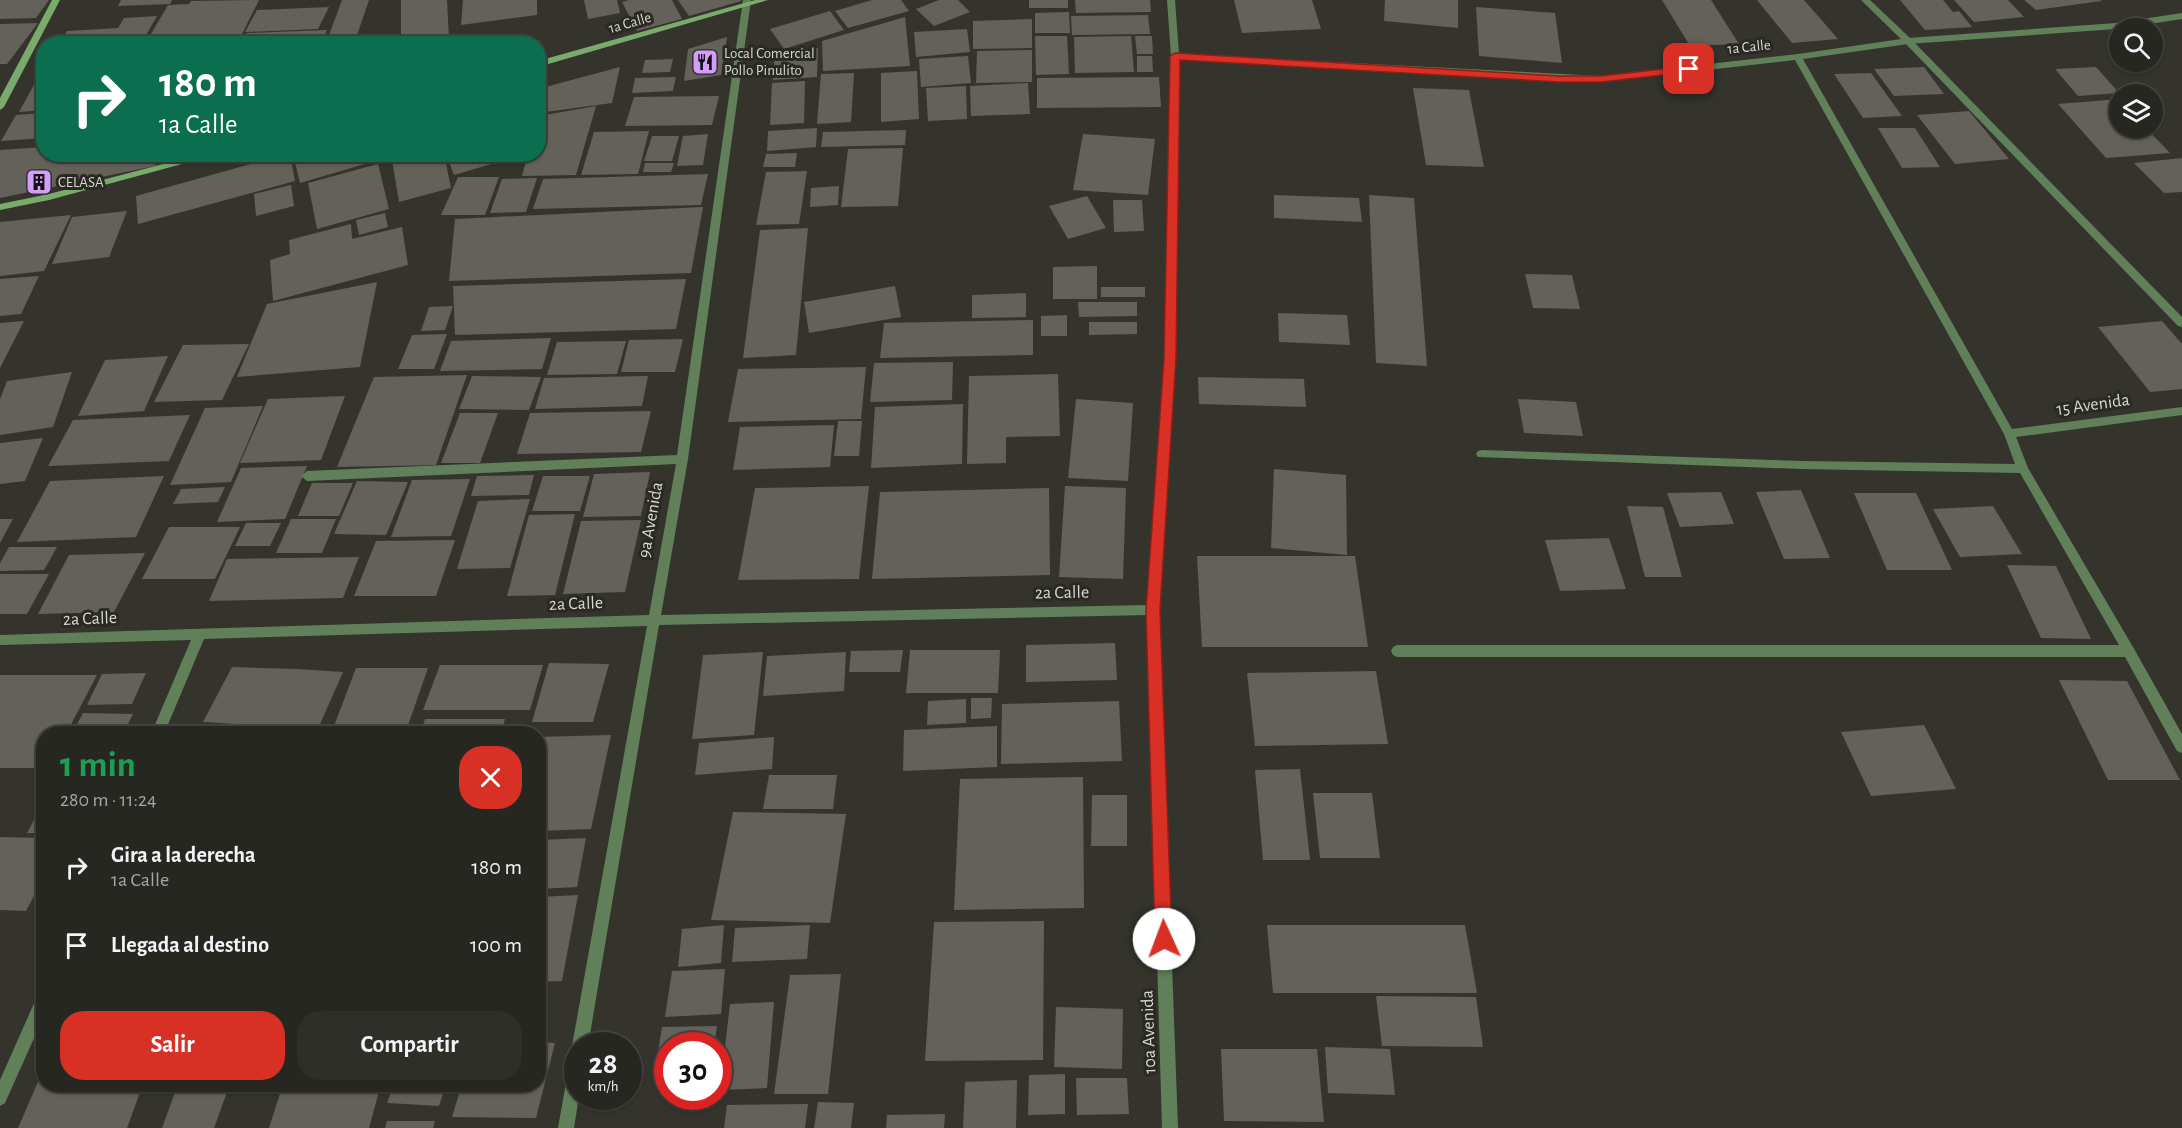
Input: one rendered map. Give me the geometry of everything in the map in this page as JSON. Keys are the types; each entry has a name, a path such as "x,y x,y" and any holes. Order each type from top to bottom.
{"main road":[{"path":"37,36 56,0"},
{"name":"1a Calle","path":"546,62 746,3 764,0"},
{"path":"0,107 36,38"},
{"path":"0,207 49,197 184,162"}],"street":[{"name":"10a Avenida","path":"1170,1128 1153,610 1170,358 1175,56 1171,0"},
{"path":"1865,0 2182,324"},
{"name":"9a Avenida","path":"582,1032 682,459 746,3"},
{"name":"1a Calle","path":"1175,56 1601,79 1908,42 2116,26 2182,16"},
{"path":"1798,57 2009,434 2023,469 2182,747"},
{"name":"15 Avenida","path":"2009,434 2182,411"},
{"path":"1482,454 1791,465 2023,469"},
{"path":"307,476 682,459"},
{"name":"2a Calle","path":"0,640 654,620 1153,610"},
{"path":"160,726 200,634"},
{"path":"1397,651 2129,651"},
{"path":"0,1098 36,1015"},
{"path":"566,1128 569,1110"}],"building":[{"path":"0,0 49,0 36,18 0,19"},
{"path":"121,0 172,0 170,4 118,6"},
{"path":"259,0 241,36 150,36 168,5 189,4 191,1"},
{"path":"342,0 369,0 357,36 329,36"},
{"path":"401,0 447,0 449,36 401,36"},
{"path":"463,0 537,0 537,15 461,25"},
{"path":"584,0 617,0 620,13 588,19"},
{"path":"672,0 682,19 637,31 622,2"},
{"path":"678,0 741,0 741,1 689,16"},
{"path":"872,0 901,0 909,11 848,28 835,11"},
{"path":"939,0 958,0 970,12 934,26 916,9"},
{"path":"1029,0 1068,0 1068,8 1029,8"},
{"path":"1075,0 1150,0 1151,12 1076,13"},
{"path":"1234,0 1312,0 1321,29 1242,33"},
{"path":"1385,0 1458,0 1458,28 1384,21"},
{"path":"1662,0 1711,0 1739,44 1690,46"},
{"path":"1757,0 1804,0 1838,39 1792,43"},
{"path":"1900,0 1943,0 1953,12 1959,11 1972,27 1925,30"},
{"path":"1954,0 2008,0 2024,17 1974,22"},
{"path":"2024,0 2101,0 2101,1 2036,10"},
{"path":"329,7 318,29 245,32 257,10"},
{"path":"1476,7 1555,13 1562,63 1479,56"},
{"path":"830,11 844,30 784,49 770,29"},
{"path":"1069,12 1070,33 1035,33 1035,13"},
{"path":"1148,15 1150,34 1072,35 1071,16"},
{"path":"157,16 146,36 64,36 67,31 118,28 124,18"},
{"path":"905,17 910,66 823,71 822,41"},
{"path":"1032,19 1032,48 973,49 973,21"},
{"path":"38,23 7,64 0,64 0,24"},
{"path":"967,29 970,52 916,57 914,32"},
{"path":"327,30 324,36 246,36 247,33"},
{"path":"1035,36 1067,36 1069,74 1036,75"},
{"path":"1131,36 1134,72 1075,73 1074,37"},
{"path":"1135,36 1152,36 1153,54 1137,54"},
{"name":"Local Comercial Pollo Pinulito","path":"727,37 721,75 684,81 688,49"},
{"path":"818,48 817,77 773,80 775,51"},
{"path":"1032,50 1032,82 976,83 977,51"},
{"path":"968,56 971,83 921,87 919,59"},
{"path":"1137,56 1152,56 1153,72 1137,72"},
{"path":"673,59 670,72 642,73 645,60"},
{"path":"620,67 612,103 546,112 546,87"},
{"path":"1924,67 1944,94 1894,96 1874,69"},
{"path":"2096,67 2111,84 2109,84 2109,94 2078,96 2055,69"},
{"path":"917,71 919,119 881,122 881,73"},
{"path":"854,73 851,122 817,124 821,74"},
{"path":"1871,73 1902,116 1863,118 1834,74"},
{"path":"676,77 673,91 632,93 635,78"},
{"path":"1159,77 1161,107 1037,108 1037,78"},
{"path":"36,81 36,111 19,112"},
{"path":"805,81 804,123 770,125 772,83"},
{"path":"1028,83 1030,114 971,116 970,86"},
{"path":"966,86 967,119 928,121 926,88"},
{"path":"1413,88 1469,90 1484,167 1426,165"},
{"path":"719,96 712,125 625,126 634,97"},
{"path":"2109,100 2109,138 2156,138 2170,153 2106,158 2058,104"},
{"path":"596,106 576,175 522,176 526,162 546,162 546,115"},
{"path":"1969,111 2009,159 1955,164 1917,115"},
{"path":"36,114 36,139 1,141 16,115"},
{"path":"817,128 816,147 767,151 768,131"},
{"path":"1878,128 1915,128 1940,167 1902,168"},
{"path":"906,130 905,145 821,147 823,132"},
{"path":"649,131 638,174 581,175 594,132"},
{"path":"708,134 703,165 677,166 683,136"},
{"path":"1083,134 1155,139 1148,195 1073,190"},
{"path":"652,136 679,136 672,161 644,161"},
{"name":"CELASA","path":"36,148 36,162 157,162 155,166 0,198 0,150"},
{"path":"903,148 898,206 841,207 848,149"},
{"path":"797,153 795,167 763,167 766,154"},
{"path":"2182,158 2182,192 2164,193 2134,163"},
{"path":"258,162 291,162 295,181 138,224 136,196"},
{"path":"295,162 372,162 300,183"},
{"path":"392,162 446,162 451,188 399,202"},
{"path":"449,162 498,162 454,175"},
{"path":"645,163 674,163 671,172 643,172"},
{"path":"378,164 389,209 317,229 308,183"},
{"path":"807,171 799,224 756,225 766,172"},
{"path":"708,174 701,205 533,209 543,179"},
{"path":"458,177 499,177 485,215 441,215"},
{"path":"537,178 526,212 490,213 502,179"},
{"path":"291,185 294,206 256,216 254,194"},
{"path":"839,186 838,205 810,207 811,188"},
{"path":"1274,195 1359,198 1362,222 1274,218"},
{"path":"1369,195 1414,198 1427,366 1376,363"},
{"path":"1087,196 1106,228 1068,239 1049,206"},
{"path":"1113,200 1142,200 1144,231 1114,232"},
{"path":"703,207 691,273 449,281 455,219"},
{"path":"127,211 109,257 52,264 72,217"},
{"path":"385,213 388,227 359,235 356,220"},
{"path":"71,215 44,271 0,276 0,222"},
{"path":"351,224 352,239 402,227 408,265 273,301 270,260 290,254 289,240"},
{"path":"808,228 796,355 743,358 760,230"},
{"path":"1097,266 1097,299 1053,299 1053,267"},
{"path":"1525,274 1572,275 1580,309 1533,308"},
{"path":"39,276 21,314 0,316 0,279"},
{"path":"686,279 676,329 455,335 453,286"},
{"path":"377,282 360,367 237,377 267,304"},
{"path":"895,286 901,317 809,333 804,302"},
{"path":"1101,287 1145,287 1145,297 1101,297"},
{"path":"1026,293 1026,317 972,318 972,295"},
{"path":"1078,302 1137,302 1137,316 1079,317"},
{"path":"453,306 445,330 421,331 429,307"},
{"path":"1278,313 1347,315 1350,345 1279,342"},
{"path":"1067,315 1067,336 1041,336 1041,316"},
{"path":"1033,320 1033,355 880,358 884,323"},
{"path":"24,321 0,368 0,323"},
{"path":"2162,321 2182,344 2182,389 2150,392 2098,327"},
{"path":"1089,322 1137,322 1137,334 1089,335"},
{"path":"447,334 434,369 398,369 412,335"},
{"path":"551,338 542,369 440,371 451,341"},
{"path":"683,339 675,372 621,372 629,340"},
{"path":"626,341 617,374 547,375 557,342"},
{"path":"249,344 222,400 154,402 183,345"},
{"path":"168,356 144,411 78,416 105,360"},
{"path":"953,362 952,400 870,402 874,363"},
{"path":"866,367 861,419 728,422 738,369"},
{"path":"72,372 53,427 0,435 0,399 7,381"},
{"path":"1058,374 1060,436 1006,437 1006,463 967,464 969,376"},
{"path":"467,375 436,465 337,467 374,377"},
{"path":"472,376 541,377 529,410 459,409"},
{"path":"648,376 642,406 535,409 544,378"},
{"path":"1198,377 1304,379 1306,407 1199,404"},
{"path":"345,396 321,460 240,463 268,399"},
{"path":"1076,399 1133,403 1128,481 1068,478"},
{"path":"1518,399 1576,402 1583,436 1524,433"},
{"path":"963,404 962,464 871,468 875,407"},
{"path":"263,406 231,482 170,485 205,408"},
{"path":"651,411 641,452 517,454 530,413"},
{"path":"460,413 498,413 480,463 441,463"},
{"path":"190,415 169,461 48,466 73,420"},
{"path":"838,421 862,421 859,456 834,456"},
{"path":"834,425 830,467 733,470 740,427"},
{"path":"43,438 25,481 0,484 0,443"},
{"path":"307,466 285,519 217,522 241,468"},
{"path":"1274,469 1346,475 1347,555 1271,548"},
{"path":"650,472 641,516 583,517 594,474"},
{"path":"534,475 529,495 471,496 477,476"},
{"path":"164,476 136,537 17,542 50,481"},
{"path":"543,476 590,476 580,511 532,511"},
{"path":"470,479 451,536 391,537 412,480"},
{"path":"357,481 408,482 386,535 334,534"},
{"path":"312,483 353,483 339,516 298,516"},
{"path":"869,486 859,579 738,580 755,488"},
{"path":"1065,486 1126,488 1123,579 1059,577"},
{"path":"225,487 218,502 173,504 181,489"},
{"path":"1049,488 1050,575 872,579 880,492"},
{"path":"1801,490 1830,558 1784,559 1756,492"},
{"path":"1721,492 1734,524 1680,527 1667,493"},
{"path":"1854,493 1916,493 1952,570 1887,570"},
{"path":"530,499 510,568 457,569 478,501"},
{"path":"1627,506 1663,507 1682,577 1645,577"},
{"path":"1993,506 2022,554 1960,557 1933,509"},
{"path":"575,514 555,595 507,596 529,515"},
{"path":"0,519 13,519 0,543"},
{"path":"291,519 336,519 322,553 276,553"},
{"path":"641,520 625,592 563,594 581,521"},
{"path":"246,523 281,523 270,546 235,546"},
{"path":"169,527 240,527 215,579 142,579"},
{"path":"1609,538 1626,589 1560,591 1545,540"},
{"path":"455,540 436,596 354,596 376,541"},
{"path":"9,547 57,547 44,570 0,571 0,563"},
{"path":"145,553 114,612 38,614 69,555"},
{"path":"1197,556 1355,556 1368,647 1202,647"},
{"path":"359,557 343,598 209,601 227,559"},
{"path":"2007,565 2056,566 2091,639 2041,638"},
{"path":"0,574 49,574 27,614 0,614"},
{"path":"1115,643 1117,680 1026,682 1026,645"},
{"path":"903,650 900,672 849,672 851,651"},
{"path":"910,650 1000,650 998,693 906,693"},
{"path":"763,652 754,735 692,739 703,655"},
{"path":"846,652 844,691 763,696 767,656"},
{"path":"549,663 609,664 593,722 532,722"},
{"path":"440,665 543,665 530,710 423,710"},
{"path":"232,667 343,672 319,726 203,722"},
{"path":"356,668 428,668 408,726 334,726"},
{"path":"1376,671 1388,744 1255,746 1247,673"},
{"path":"146,673 132,704 87,705 102,674"},
{"path":"0,675 97,675 70,726 36,726 36,768 0,768"},
{"path":"2059,680 2127,681 2180,780 2108,780"},
{"path":"971,698 992,698 991,718 971,719"},
{"path":"966,699 966,723 927,725 928,701"},
{"path":"1119,701 1122,761 1001,764 1002,704"},
{"path":"83,713 133,714 127,726 76,726"},
{"path":"425,719 505,719 503,726 423,726"},
{"path":"1924,725 1956,789 1871,796 1841,732"},
{"path":"997,726 997,767 903,771 904,730"},
{"path":"611,735 591,829 546,831 546,737"},
{"path":"774,737 772,769 695,775 699,743"},
{"path":"1300,769 1310,860 1263,860 1255,770"},
{"path":"769,775 837,775 833,809 763,809"},
{"path":"1083,777 1084,908 954,910 960,779"},
{"path":"1313,793 1372,793 1380,858 1320,858"},
{"path":"1092,795 1127,795 1127,846 1091,846"},
{"path":"733,812 846,814 830,923 711,920"},
{"path":"36,816 36,833 27,833"},
{"path":"0,837 36,838 36,892 26,911 0,910"},
{"path":"586,838 577,887 546,889 546,840"},
{"path":"578,895 562,981 546,982 546,897"},
{"path":"1044,921 1043,1060 925,1061 934,922"},
{"path":"724,925 721,963 678,967 682,929"},
{"path":"810,925 807,959 732,962 735,928"},
{"path":"1267,925 1465,925 1477,993 1273,993"},
{"path":"725,969 721,1014 665,1017 672,971"},
{"path":"841,974 828,1094 774,1094 790,975"},
{"path":"1376,996 1476,997 1483,1047 1382,1046"},
{"path":"774,1002 767,1088 732,1089 732,1032 727,1032 730,1004"},
{"path":"1056,1007 1123,1009 1122,1069 1054,1067"},
{"path":"717,1026 716,1032 661,1032 662,1027"},
{"path":"546,1042 555,1043 546,1079"},
{"path":"1325,1047 1390,1049 1395,1095 1328,1093"},
{"path":"1221,1049 1317,1049 1324,1122 1224,1121"},
{"path":"1065,1074 1065,1114 1028,1115 1029,1075"},
{"path":"1076,1078 1127,1078 1129,1114 1077,1115"},
{"path":"1017,1080 1016,1128 963,1128 965,1082"},
{"path":"36,1086 36,1092 140,1092 127,1128 18,1128"},
{"path":"175,1092 227,1092 214,1128 162,1128"},
{"path":"280,1092 379,1092 369,1128 269,1128"},
{"path":"391,1092 443,1092 439,1106 387,1103"},
{"path":"460,1092 543,1092 536,1118 452,1117"},
{"path":"818,1102 854,1103 851,1128 814,1128"},
{"path":"808,1104 805,1128 724,1128 726,1110 732,1110 732,1105"},
{"path":"945,1114 944,1128 886,1128 887,1115"},
{"path":"387,1121 435,1121 433,1128 385,1128"}],"place":[{"name":"Local Comercial Pollo Pinulito","path":"705,62"},
{"name":"CELASA","path":"39,182"}],"route":[{"path":"1164,939 1153,610 1170,358 1175,56 1559,79 1601,79 1689,69"}]}
